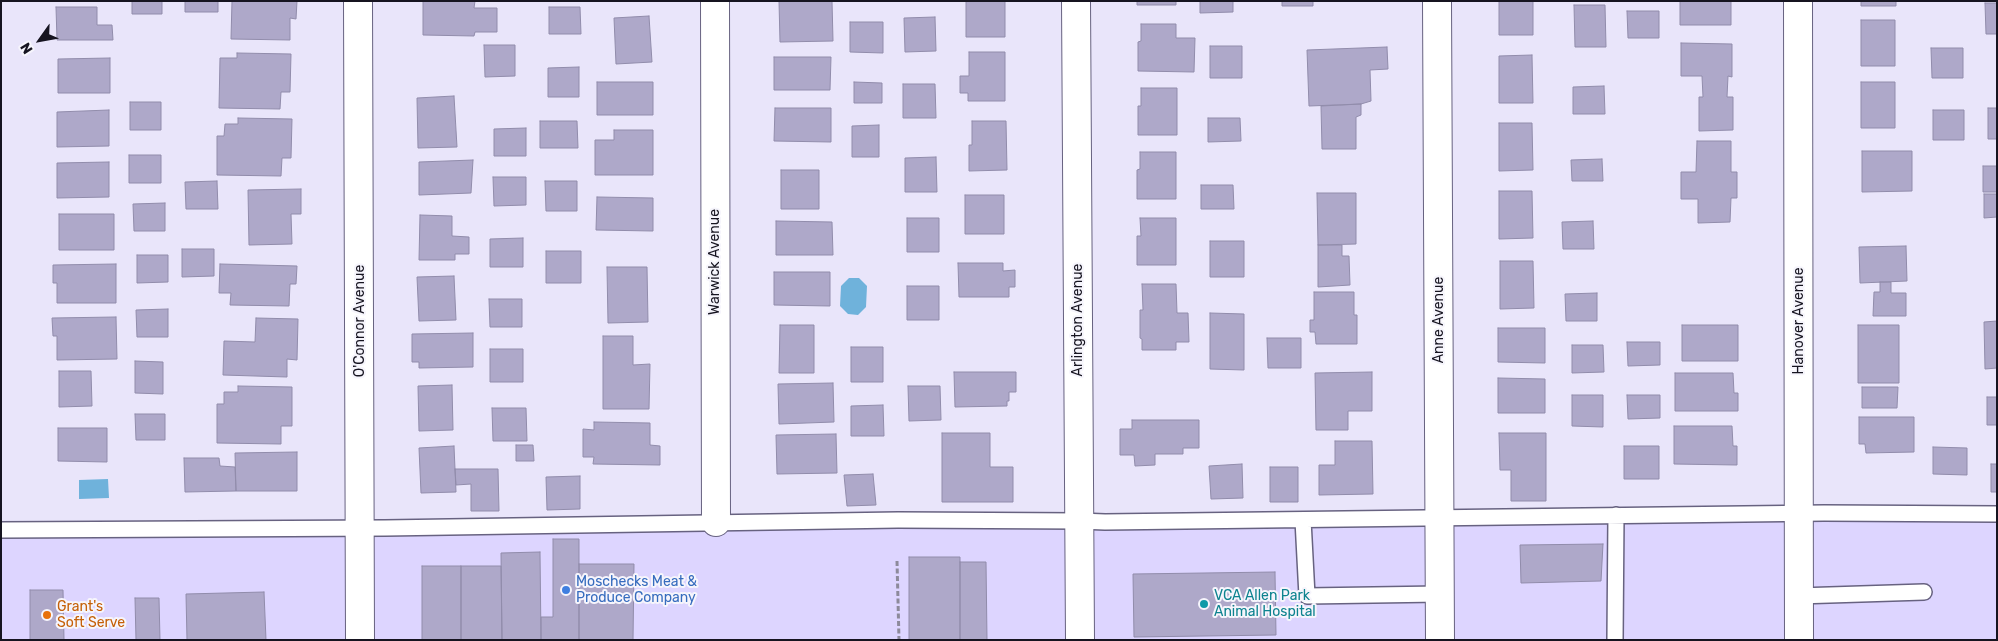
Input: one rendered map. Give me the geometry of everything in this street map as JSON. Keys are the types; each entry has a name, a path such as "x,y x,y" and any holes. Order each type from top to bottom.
{"street":[{"name":"O'Connor Avenue","path":"358,1 360,640"},
{"name":"Warwick Avenue","path":"715,1 716,522"},
{"name":"Arlington Avenue","path":"1076,1 1080,640"},
{"name":"Anne Avenue","path":"1437,1 1440,640"},
{"name":"Hanover Avenue","path":"1798,1 1799,640"}],"lane":[{"path":"1,530 360,528 898,520 1105,522 1616,515 1997,514"},
{"path":"1615,640 1616,515"},
{"path":"1304,520 1307,596 1440,594"},
{"path":"1798,596 1924,592"}],"path":[{"path":"897,561 899,640"}],"shaded area":[{"path":"1997,514 1997,640 1,640 1,530"}],"water":[{"path":"849,278 859,278 867,286 866,307 858,315 848,314 840,306 841,286"},
{"path":"108,479 109,498 79,499 79,480"}],"building":[{"path":"132,1 162,1 162,14 132,14"},
{"path":"185,1 218,1 218,12 185,12"},
{"path":"232,1 297,1 296,19 290,18 290,40 231,39"},
{"path":"423,1 475,1 474,8 497,8 497,32 475,32 474,36 423,35"},
{"path":"779,1 832,1 833,41 780,42"},
{"path":"966,1 1005,1 1005,37 966,37"},
{"path":"1137,1 1176,1 1176,5 1137,5"},
{"path":"1200,1 1233,1 1233,12 1200,13"},
{"path":"1282,1 1313,1 1313,6 1282,6"},
{"path":"1499,1 1533,1 1533,35 1499,35"},
{"path":"1680,1 1731,1 1731,25 1680,25"},
{"path":"1861,1 1896,1 1896,6 1861,6"},
{"path":"1985,3 1997,3 1997,34 1986,34"},
{"path":"1574,5 1605,5 1606,47 1575,47"},
{"path":"56,7 97,7 97,25 112,25 113,40 57,40"},
{"path":"549,7 580,7 581,34 549,34"},
{"path":"1627,11 1659,11 1659,38 1628,38"},
{"path":"649,16 652,62 616,64 614,18"},
{"path":"935,17 936,51 905,52 904,18"},
{"path":"1861,20 1895,20 1895,66 1861,66"},
{"path":"850,22 883,22 883,53 850,52"},
{"path":"1141,24 1176,24 1176,38 1195,38 1194,72 1138,71 1138,42 1141,41"},
{"path":"1681,43 1732,44 1732,77 1728,76 1727,97 1733,97 1733,130 1699,131 1699,97 1703,97 1702,76 1681,76"},
{"path":"484,45 515,45 515,76 485,77"},
{"path":"1210,46 1242,46 1242,78 1210,78"},
{"path":"1387,47 1388,69 1370,70 1371,101 1361,104 1309,106 1307,50"},
{"path":"1931,48 1963,48 1963,78 1932,78"},
{"path":"969,52 1005,52 1005,101 968,101 968,93 960,93 960,76 969,76"},
{"path":"237,53 291,54 290,92 281,92 280,109 219,108 220,58 237,58"},
{"path":"1532,55 1533,103 1499,103 1499,56"},
{"path":"774,57 831,57 830,90 774,90"},
{"path":"110,58 110,93 58,93 58,59"},
{"path":"579,67 579,97 548,97 548,68"},
{"path":"597,82 653,82 653,115 597,115"},
{"path":"854,82 882,83 882,103 854,103"},
{"path":"1861,82 1895,82 1895,128 1861,128"},
{"path":"903,84 935,84 936,118 903,118"},
{"path":"1604,86 1605,114 1573,114 1573,87"},
{"path":"1141,88 1177,88 1177,135 1138,135 1138,106 1141,106"},
{"path":"454,96 457,147 418,148 417,98"},
{"path":"130,102 161,102 161,130 130,130"},
{"path":"1361,104 1361,115 1356,117 1356,149 1322,149 1321,106"},
{"path":"775,108 831,108 831,142 774,141"},
{"path":"1988,108 1997,108 1997,139 1988,139"},
{"path":"109,110 109,146 57,147 57,112"},
{"path":"1933,110 1964,110 1964,140 1933,140"},
{"path":"238,118 292,119 291,158 282,158 281,176 217,175 217,136 224,136 225,124 238,124"},
{"path":"1208,118 1240,118 1241,141 1208,142"},
{"path":"540,121 577,121 578,148 540,148"},
{"path":"972,121 1006,121 1007,170 969,171 969,145 972,145"},
{"path":"1499,123 1532,123 1533,170 1499,171"},
{"path":"879,125 879,157 852,157 852,126"},
{"path":"526,128 526,156 494,156 494,129"},
{"path":"614,130 653,130 653,175 595,175 595,140 614,140"},
{"path":"1697,141 1731,141 1731,172 1737,172 1737,198 1731,198 1730,222 1698,223 1698,199 1681,199 1681,172 1696,172"},
{"path":"1862,151 1912,151 1912,191 1862,192"},
{"path":"1140,152 1176,152 1176,199 1137,199 1137,170 1140,169"},
{"path":"129,155 161,155 161,183 129,183"},
{"path":"936,157 937,192 905,192 905,158"},
{"path":"1602,159 1603,181 1572,181 1571,160"},
{"path":"473,160 471,193 419,195 419,162"},
{"path":"109,162 109,197 57,198 57,163"},
{"path":"1983,166 1997,166 1997,192 1983,192"},
{"path":"781,170 819,170 819,209 781,209"},
{"path":"493,177 526,177 526,205 494,206"},
{"path":"217,181 218,209 186,209 185,182"},
{"path":"545,181 577,181 577,211 546,211"},
{"path":"1201,185 1233,185 1234,209 1201,209"},
{"path":"301,189 301,214 291,214 292,244 249,245 248,190"},
{"path":"1499,191 1532,191 1533,238 1499,239"},
{"path":"1317,193 1356,193 1356,244 1318,245"},
{"path":"1984,194 1997,194 1997,217 1984,218"},
{"path":"965,195 1004,195 1004,234 965,234"},
{"path":"597,197 653,198 653,231 596,230"},
{"path":"165,203 165,231 134,231 133,204"},
{"path":"59,214 114,214 114,250 59,250"},
{"path":"420,215 452,216 452,236 469,237 469,254 455,254 455,260 419,260"},
{"path":"907,218 939,218 939,252 907,252"},
{"path":"1140,218 1176,218 1176,265 1137,265 1137,236 1141,236"},
{"path":"776,221 832,222 833,255 776,255"},
{"path":"1593,221 1594,249 1563,249 1562,222"},
{"path":"523,238 523,267 490,267 490,239"},
{"path":"1210,241 1244,241 1244,277 1210,277"},
{"path":"1318,245 1342,245 1342,256 1349,256 1350,285 1318,287"},
{"path":"1906,246 1907,281 1860,283 1859,247"},
{"path":"182,249 214,249 214,276 182,277"},
{"path":"546,251 581,251 581,283 546,283"},
{"path":"137,255 168,255 168,282 137,283"},
{"path":"1500,261 1533,261 1534,308 1500,309"},
{"path":"958,263 1003,263 1003,271 1015,270 1015,287 1009,287 1009,297 959,297"},
{"path":"116,264 116,303 57,303 57,283 53,283 53,265"},
{"path":"220,264 297,266 296,284 290,284 289,306 230,305 231,293 219,293"},
{"path":"607,267 647,267 648,322 608,323"},
{"path":"774,272 830,272 830,306 774,305"},
{"path":"454,276 456,320 419,321 417,277"},
{"path":"1880,282 1891,282 1891,293 1906,293 1906,316 1873,316 1874,292 1880,292"},
{"path":"1142,284 1176,284 1177,313 1188,313 1189,342 1176,342 1176,350 1142,350 1140,310 1143,310"},
{"path":"907,286 939,286 939,320 907,320"},
{"path":"1314,292 1354,292 1354,315 1357,315 1357,344 1316,344 1315,332 1310,332 1310,320 1314,320"},
{"path":"1597,293 1597,321 1566,321 1565,294"},
{"path":"489,299 522,299 522,327 490,327"},
{"path":"168,309 168,337 137,337 136,310"},
{"path":"1210,313 1244,314 1244,370 1210,369"},
{"path":"116,317 117,359 57,360 57,336 53,336 52,318"},
{"path":"256,318 298,319 297,360 287,359 287,377 223,375 224,341 255,342"},
{"path":"1997,321 1997,368 1985,369 1984,322"},
{"path":"780,325 814,325 814,373 779,373"},
{"path":"1682,325 1738,325 1738,361 1682,361"},
{"path":"1858,325 1899,325 1899,383 1858,383"},
{"path":"1498,328 1545,328 1545,363 1498,362"},
{"path":"473,333 473,367 419,368 419,362 412,362 412,334"},
{"path":"603,336 633,336 633,365 650,364 649,409 603,409"},
{"path":"1267,338 1301,338 1301,368 1268,368"},
{"path":"1627,342 1660,342 1660,365 1628,366"},
{"path":"1572,345 1603,345 1604,372 1572,373"},
{"path":"851,347 883,347 883,382 851,382"},
{"path":"490,349 523,349 523,382 490,382"},
{"path":"135,361 163,362 163,394 135,393"},
{"path":"59,371 91,371 92,406 59,407"},
{"path":"954,372 1016,372 1016,392 1009,392 1007,406 955,407"},
{"path":"1372,372 1372,411 1348,411 1348,430 1316,430 1315,373"},
{"path":"1675,373 1733,373 1734,393 1738,393 1738,411 1675,411"},
{"path":"1498,378 1545,379 1545,413 1498,413"},
{"path":"833,383 834,422 779,424 778,384"},
{"path":"452,385 453,430 419,431 418,386"},
{"path":"238,386 292,387 292,426 281,426 281,444 217,443 217,404 224,404 224,392 238,392"},
{"path":"908,386 940,386 941,420 909,421"},
{"path":"1862,387 1898,387 1897,408 1862,408"},
{"path":"1572,395 1603,395 1603,427 1572,426"},
{"path":"1627,395 1660,395 1660,418 1628,419"},
{"path":"1987,397 1997,397 1997,425 1987,425"},
{"path":"883,405 884,436 851,436 851,406"},
{"path":"492,408 526,408 527,441 493,441"},
{"path":"135,414 165,414 165,440 136,440"},
{"path":"1859,417 1914,417 1914,452 1866,453 1865,444 1859,444"},
{"path":"1132,420 1199,420 1199,448 1183,448 1183,454 1155,454 1155,465 1135,466 1134,455 1120,455 1120,429 1132,429"},
{"path":"594,422 650,423 650,445 660,446 660,465 593,464 594,457 583,457 583,429 594,430"},
{"path":"1674,426 1732,426 1733,446 1737,446 1737,465 1674,464"},
{"path":"58,428 107,428 107,462 58,461"},
{"path":"942,433 990,433 990,467 1013,467 1013,502 942,502"},
{"path":"1499,433 1546,433 1546,501 1511,501 1511,470 1500,470"},
{"path":"836,434 837,473 777,474 776,435"},
{"path":"1335,441 1372,441 1373,494 1319,495 1319,465 1335,465"},
{"path":"516,445 533,445 534,461 516,461"},
{"path":"454,446 456,492 421,493 419,448"},
{"path":"1624,446 1659,446 1659,479 1624,479"},
{"path":"1933,447 1967,448 1967,475 1933,474"},
{"path":"297,452 297,491 236,491 235,453"},
{"path":"184,458 219,458 220,466 235,467 236,491 185,492"},
{"path":"1242,464 1243,498 1211,499 1209,466"},
{"path":"1991,464 1997,464 1997,492 1991,492"},
{"path":"1270,467 1298,467 1298,502 1270,502"},
{"path":"455,469 498,469 499,511 471,511 471,484 456,485"},
{"path":"873,474 876,505 847,506 844,475"},
{"path":"580,476 580,509 547,510 546,477"},
{"name":"Moschecks Meat & Produce Company","path":"553,539 579,539 579,640 541,640 541,617 553,617"},
{"path":"1603,544 1601,581 1521,583 1520,545"},
{"path":"540,552 541,640 502,640 501,553"},
{"path":"909,557 960,557 960,640 909,640"},
{"path":"960,562 986,562 987,640 960,640"},
{"path":"579,564 634,564 633,640 579,640"},
{"path":"422,566 461,566 461,640 422,640"},
{"path":"461,566 501,566 502,640 461,640"},
{"name":"VCA Allen Park Animal Hospital","path":"1275,572 1276,635 1134,637 1133,574"},
{"name":"Grant's Soft Serve","path":"30,590 63,590 64,640 30,640"},
{"path":"264,592 266,640 187,640 186,594"},
{"path":"135,598 159,598 160,640 136,640"}],"place":[{"name":"Moschecks Meat & Produce Company","path":"566,590"},
{"name":"VCA Allen Park Animal Hospital","path":"1204,604"},
{"name":"Grant's Soft Serve","path":"47,615"}]}
